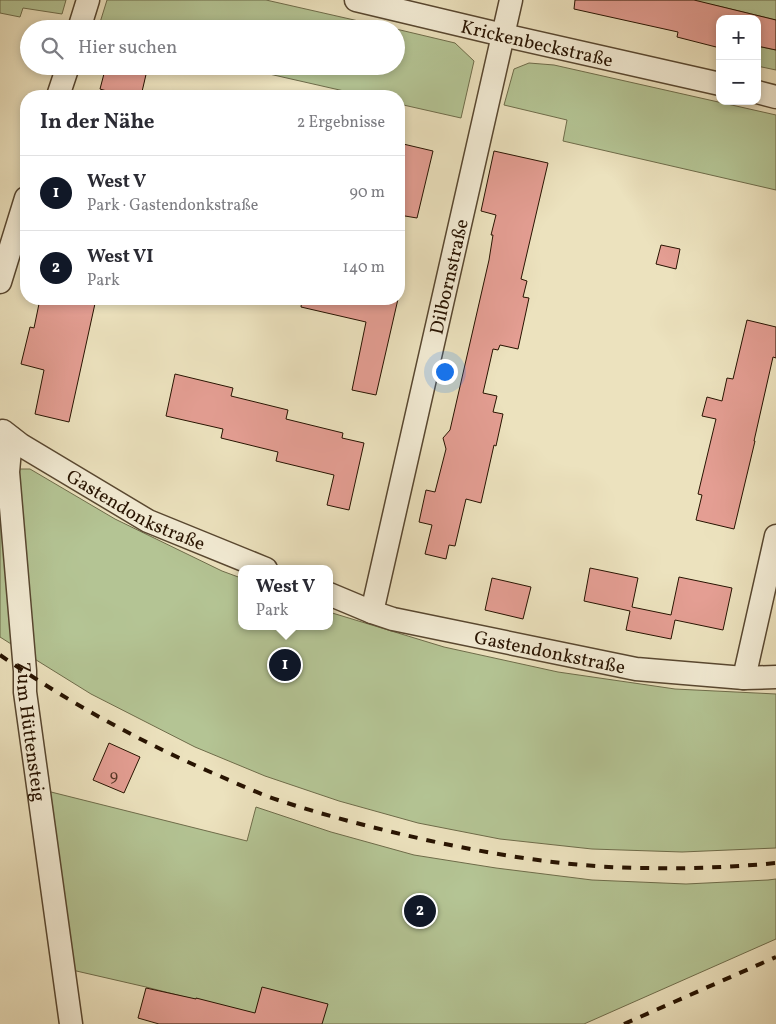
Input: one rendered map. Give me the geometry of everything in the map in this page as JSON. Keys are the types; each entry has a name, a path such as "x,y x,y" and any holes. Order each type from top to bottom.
{"street":[{"path":"82,20 88,0"},
{"name":"Krickenbeckstraße","path":"356,0 716,83"},
{"name":"Dilbornstraße","path":"372,612 512,0"},
{"path":"60,90 65,75"},
{"path":"761,93 776,97"},
{"path":"0,282 20,217"},
{"name":"Gastendonkstraße","path":"6,433 148,521 256,565"},
{"name":"Zum Hüttensteig","path":"6,433 25,671 25,692 71,1024"},
{"path":"744,678 776,536"},
{"name":"Gastendonkstraße","path":"333,596 393,619 636,670 744,678 776,677"}],"green space":[{"path":"0,0 66,0 62,14 23,8 20,17 0,13"},
{"path":"107,0 266,0 354,20 101,20"},
{"path":"688,0 776,0 776,20 761,15"},
{"path":"405,31 455,43 474,61 461,118 405,105 405,90 340,90 274,75 405,75"},
{"path":"761,47 776,50 776,70 761,67"},
{"path":"529,63 554,65 716,101 716,105 732,105 776,115 776,190 563,141 567,120 504,105 514,69"},
{"path":"0,449 19,649 0,637"},
{"path":"18,469 30,469 115,519 238,577 238,630 333,630 333,613 444,647 558,672 675,689 776,694 776,848 682,852 592,849 500,839 418,823 339,801 265,776 195,747 91,694 33,658"},
{"path":"47,791 247,841 256,807 331,832 414,855 496,868 592,880 686,884 776,879 776,939 584,1024 296,1024 72,970"}],"building":[{"path":"575,0 694,0 756,15 716,15 716,47 677,37 678,32 574,9"},
{"path":"761,16 776,20 776,50 761,47"},
{"path":"104,75 146,75 142,90 100,89"},
{"path":"405,144 433,151 417,218 405,216"},
{"path":"494,151 548,163 521,279 527,281 523,297 529,298 518,349 500,345 498,350 493,349 483,393 497,396 493,412 503,414 496,446 494,445 481,503 466,499 455,546 449,545 446,559 425,554 432,525 419,522 426,490 435,492 446,449 443,438 450,430 489,260 493,235 491,235 496,215 481,211"},
{"path":"661,245 680,249 676,269 656,264"},
{"path":"39,305 95,305 69,422 35,414 44,370 21,364 30,327 34,328"},
{"path":"301,305 397,305 376,395 352,390 366,322 301,307"},
{"path":"747,320 776,327 776,358 773,357 734,529 696,520 702,495 698,494 716,419 702,416 707,397 722,401 727,378 733,379"},
{"path":"175,374 233,388 231,396 288,410 286,419 343,433 342,438 364,443 349,510 327,505 334,475 276,461 278,452 221,438 223,429 166,416"},
{"path":"590,568 638,578 632,607 671,615 679,577 732,588 723,630 675,620 671,639 626,630 630,611 584,601"},
{"path":"492,578 531,587 523,619 485,610"},
{"path":"109,743 140,757 124,793 93,780"},
{"path":"262,987 328,1004 322,1024 159,1024 138,1018 146,988 255,1013"}],"railway":[{"path":"0,655 75,703 181,759 262,794 340,819 440,843 569,864 622,868 680,868 776,863"},
{"path":"624,1024 776,957"}],"place":[{"name":"West V","path":"285,665"},
{"name":"West VI","path":"420,911"}]}
